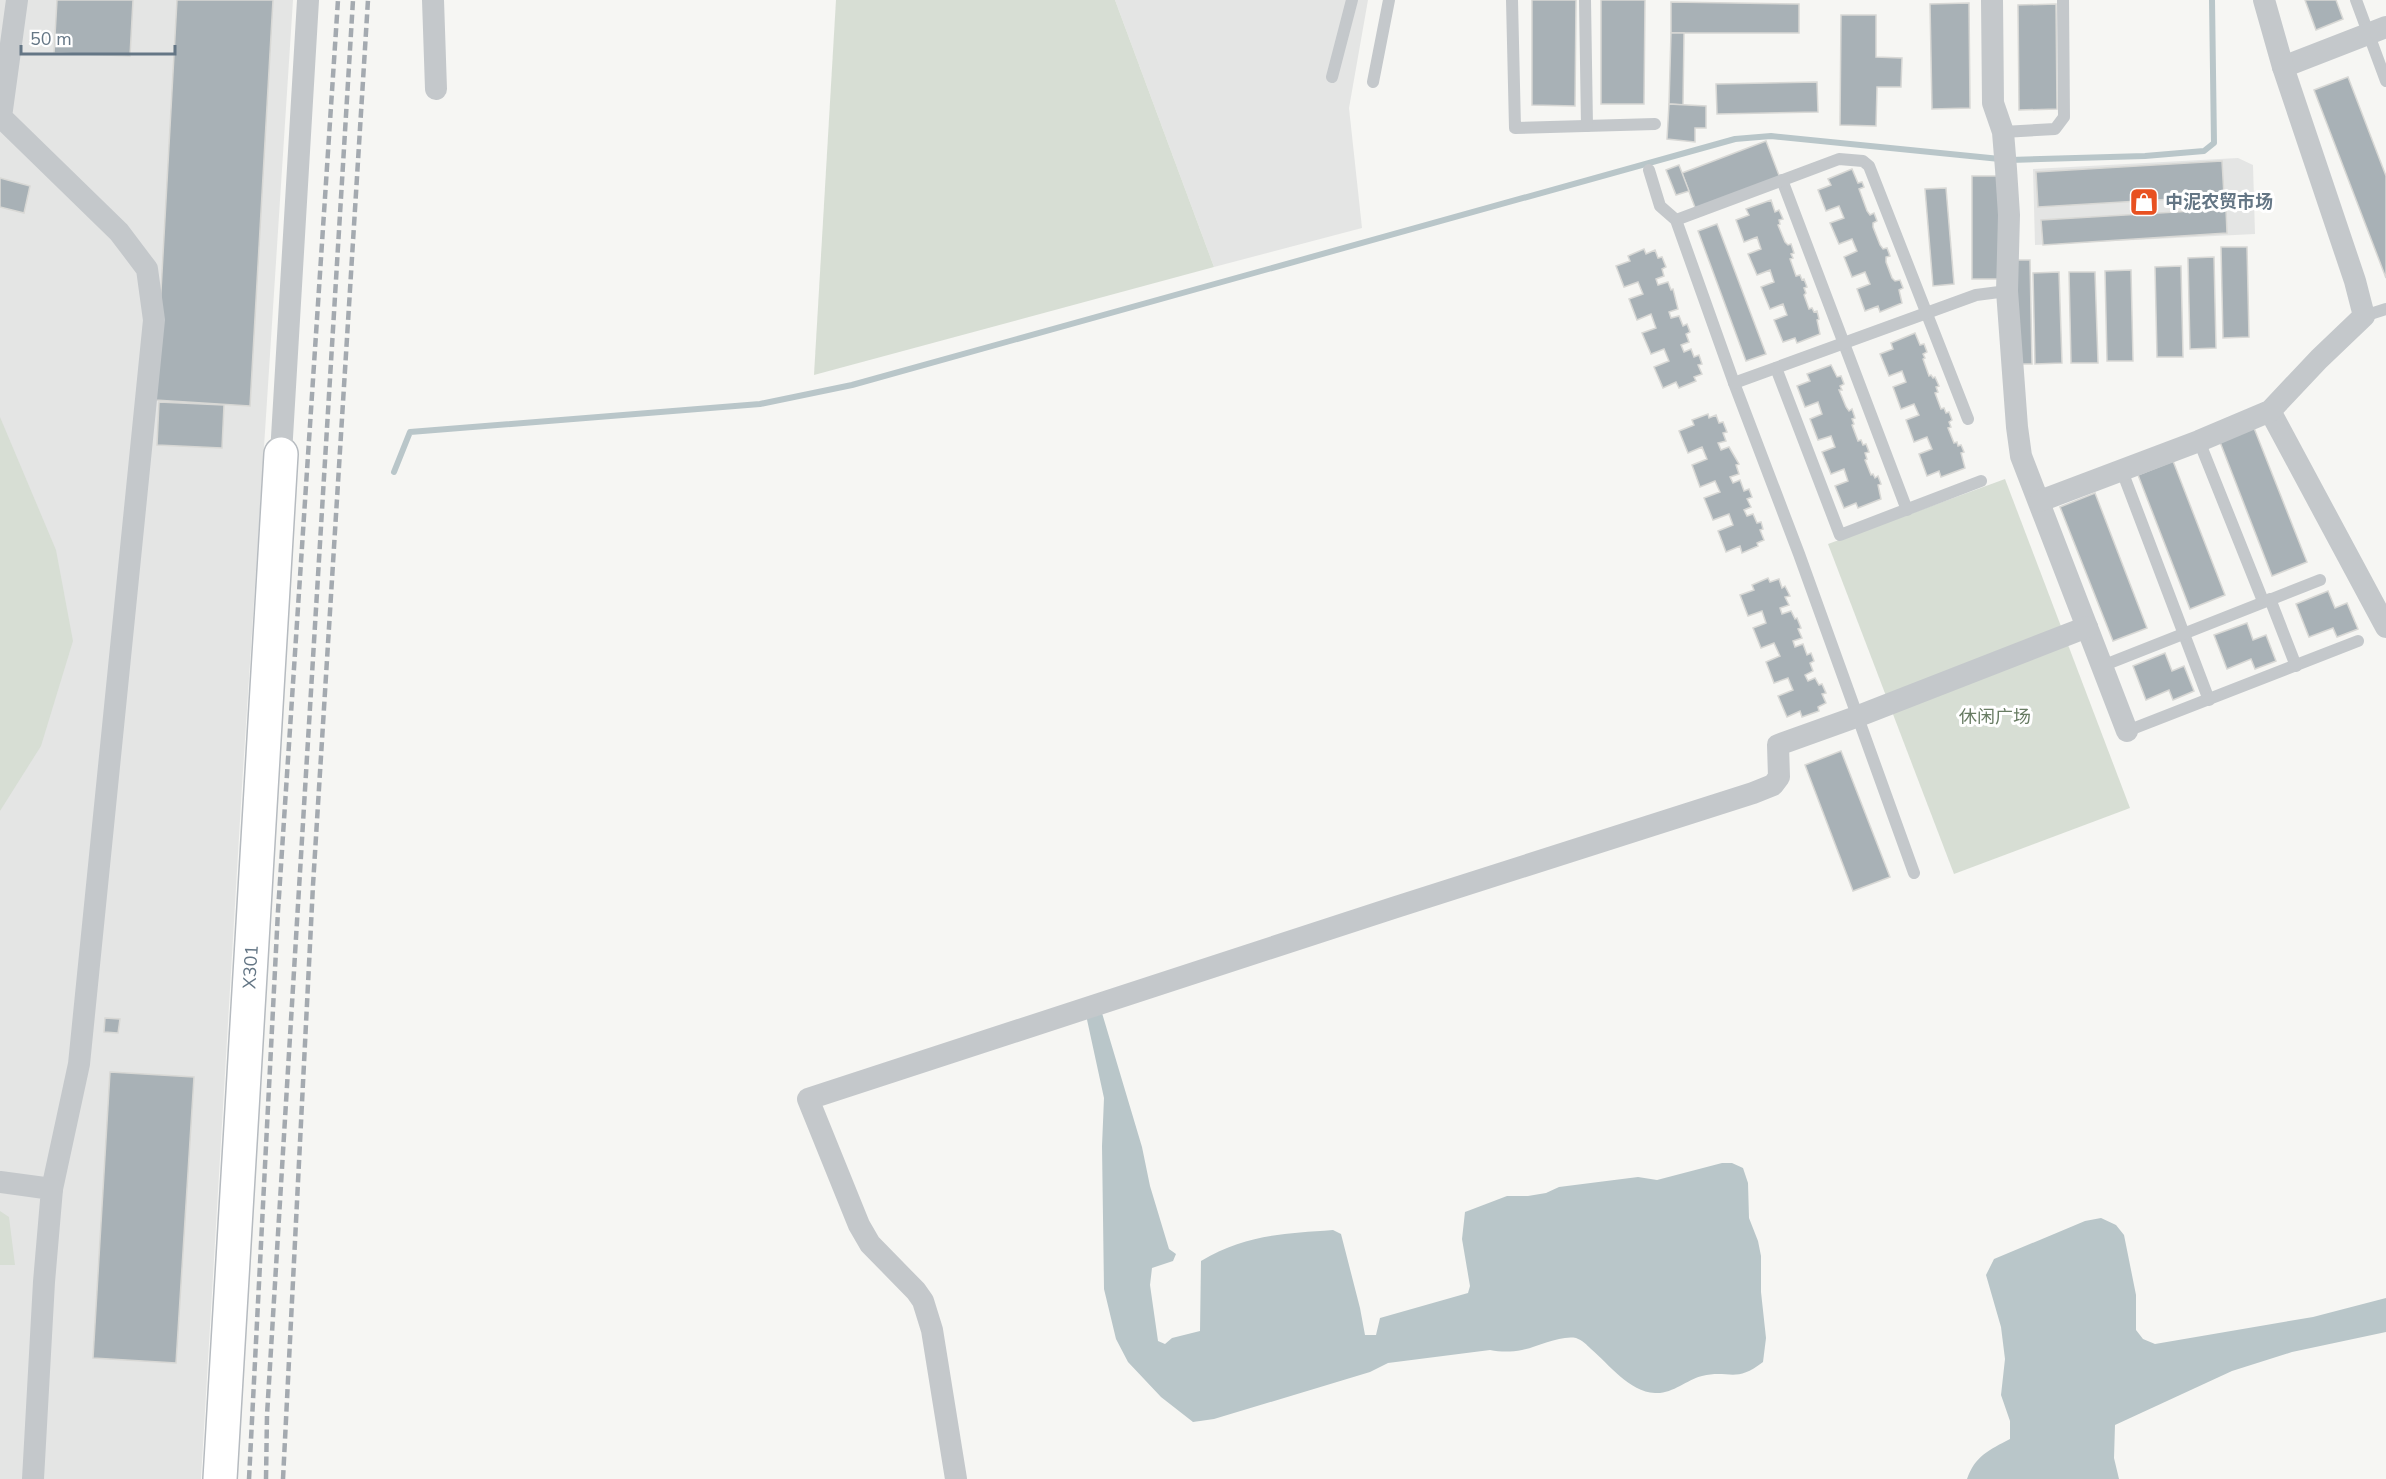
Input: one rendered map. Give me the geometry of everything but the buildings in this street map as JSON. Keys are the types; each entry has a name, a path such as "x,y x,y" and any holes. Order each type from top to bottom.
{"main road":[{"name":"X301","path":"220,1479 281,454"}],"street":[{"path":"17,0 1,117 119,232 147,269 154,320 79,1064 52,1189 44,1282 33,1479"},
{"path":"281,454 308,0"},
{"path":"433,0 436,89"},
{"path":"1992,0 1993,103 2004,149 2008,215 2007,291 2021,456 2127,731"},
{"path":"2040,501 2199,441 2271,411 2319,359 2364,316 2355,281 2283,68 2264,0"},
{"path":"2283,68 2377,31"},
{"path":"2271,411 2386,627"},
{"path":"956,1479 932,1330 923,1301 870,1244 859,1225 808,1100 1754,793 1773,785 1779,777 1778,745 2087,627"},
{"path":"0,1182 52,1189"}],"lane":[{"path":"1332,77 1352,0"},
{"path":"1373,82 1389,0"},
{"path":"1512,0 1515,128 1655,124"},
{"path":"1585,0 1587,126"},
{"path":"2004,149 2055,129 2064,117 2063,0"},
{"path":"2356,0 2377,31 2386,81"},
{"path":"1676,220 1839,159 1863,161 1869,166 1968,419"},
{"path":"1649,170 1660,206 1676,220 1914,873"},
{"path":"1782,180 1907,510"},
{"path":"1734,383 1976,295 2007,291"},
{"path":"2364,316 2386,309"},
{"path":"1776,368 1840,535 1981,482"},
{"path":"2199,441 2296,666"},
{"path":"2122,471 2209,700"},
{"path":"2102,666 2320,580"},
{"path":"2127,731 2358,641"}],"shaded area":[{"path":"0,0 293,0 242,786 201,1479 0,1479"},
{"path":"1115,0 1368,0 1349,108 1362,228 1214,267"},
{"name":"中泥农贸市场","path":"2238,158 2253,165 2255,234 2035,245 2033,169"},
{"path":"1102,1013 1142,1147 1150,1186 1169,1249 1176,1254 1173,1261 1152,1268 1150,1285 1158,1341 1165,1344 1172,1338 1200,1331 1201,1261 1233,1245 1249,1240 1281,1234 1333,1230 1341,1234 1365,1335 1376,1335 1380,1318 1468,1293 1470,1286 1462,1239 1465,1212 1507,1196 1528,1196 1546,1193 1559,1187 1638,1177 1657,1180 1722,1163 1732,1163 1743,1168 1748,1183 1749,1218 1761,1256 1761,1292 1766,1338 1763,1362 1739,1374 1702,1376 1674,1389 1655,1393 1628,1383 1580,1340 1563,1338 1518,1351 1490,1350 1388,1363 1370,1372 1214,1419 1193,1422 1161,1397 1128,1362 1116,1339 1104,1289 1102,1146 1104,1098 1086,1015"},
{"path":"2101,1218 2116,1225 2124,1235 2136,1295 2136,1330 2143,1339 2155,1344 2313,1317 2386,1298 2386,1332 2292,1352 2232,1371 2115,1425 2114,1458 2119,1479 1967,1479 1979,1459 1989,1450 2010,1439 2010,1421 2001,1395 2005,1359 2001,1327 1986,1275 1994,1259 2085,1221"}],"green space":[{"path":"836,0 1115,0 1214,267 814,375"},
{"path":"0,417 56,550 73,641 41,746 0,811"},
{"name":"休闲广场","path":"2005,479 2130,808 1954,874 1828,544"},
{"path":"0,1211 9,1217 15,1265 0,1265"}],"waterway":[{"path":"2010,160 2145,156 2204,151 2214,143 2212,0"},
{"path":"394,472 410,432 760,404 852,385 1735,139 1771,136 2000,159"}],"railway":[{"path":"249,1479 278,911 338,0"},
{"path":"266,1479 267,1415 353,0"},
{"path":"283,1479 313,885 368,0"}],"place":[{"name":"中泥农贸市场","path":"2144,202"}]}
